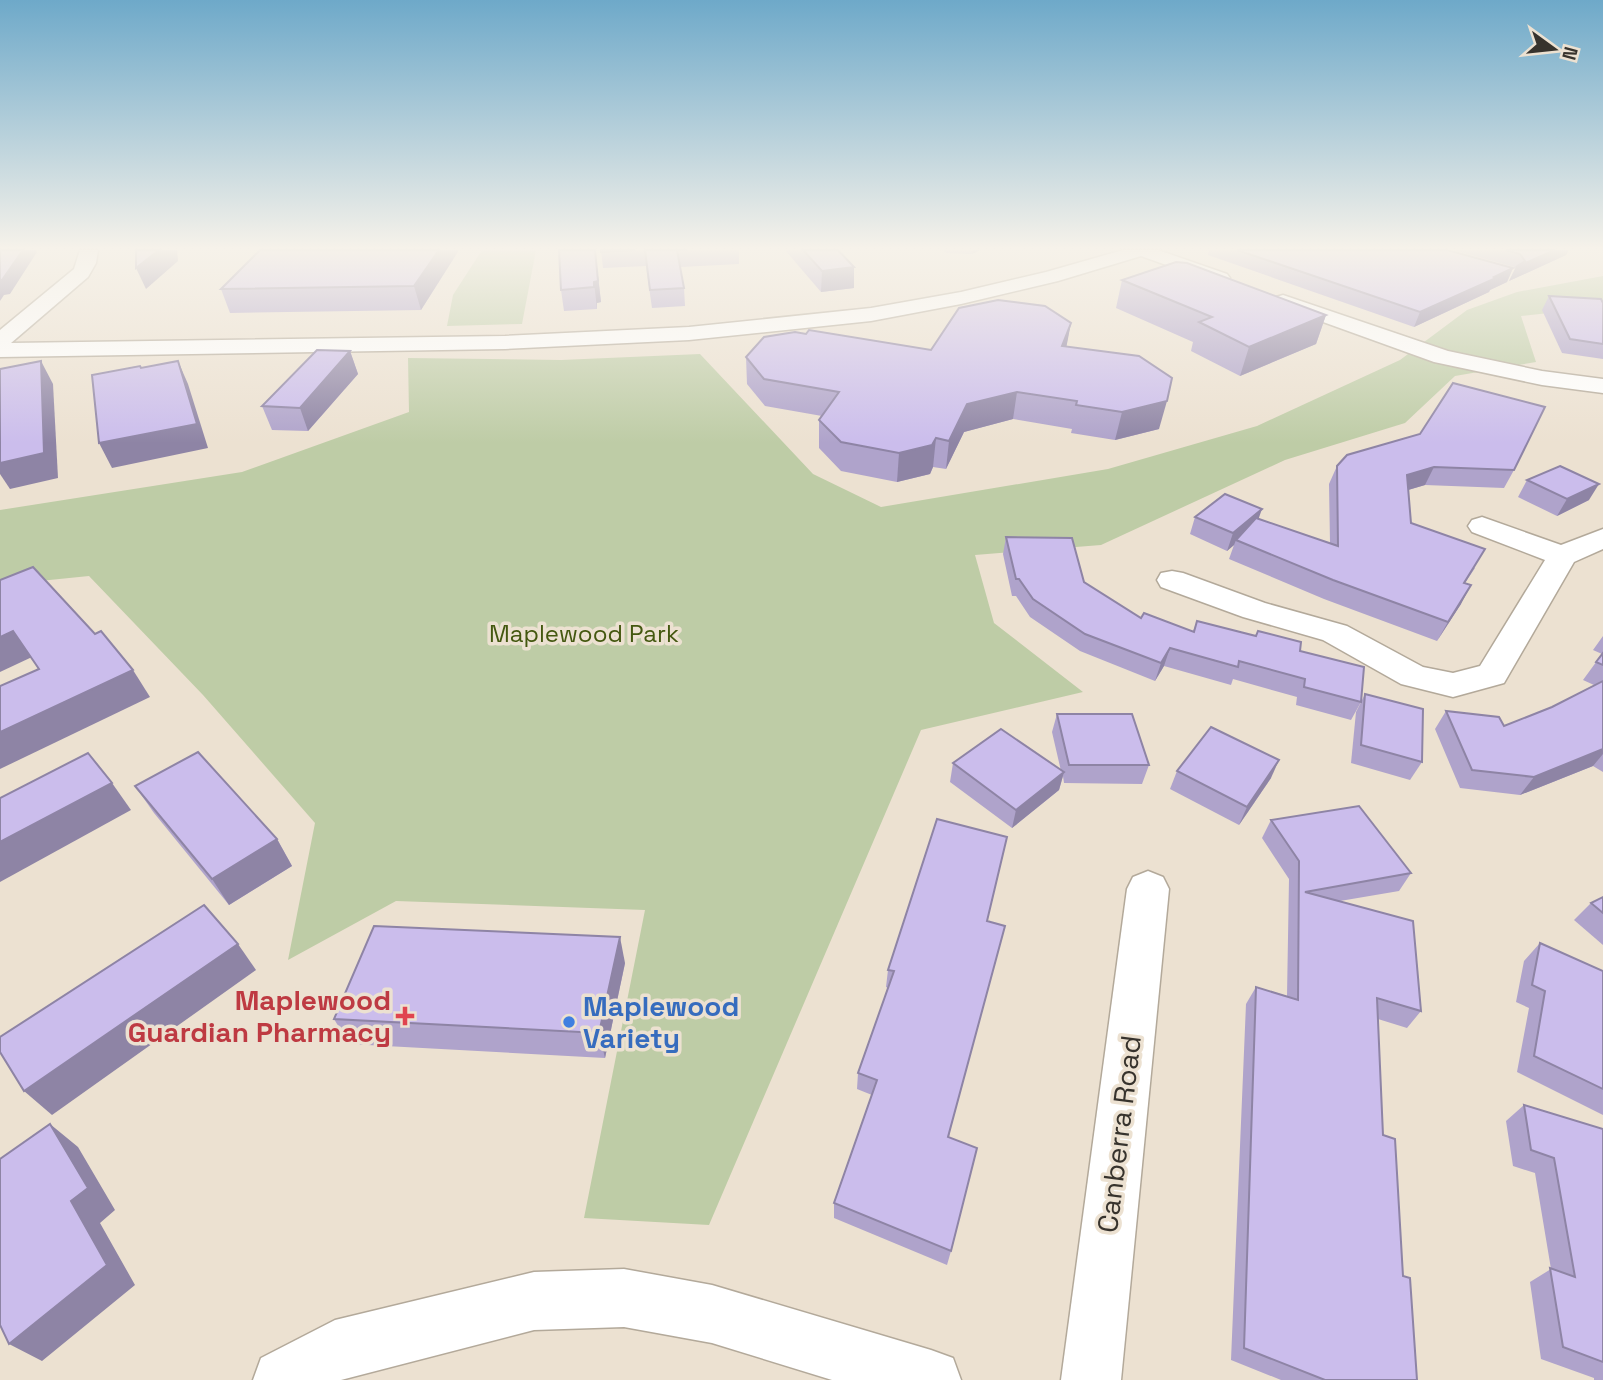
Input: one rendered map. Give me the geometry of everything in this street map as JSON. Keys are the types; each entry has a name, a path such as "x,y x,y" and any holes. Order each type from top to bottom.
{"street":[{"path":"0,341 32,314"},
{"path":"0,350 474,344 666,337 734,332 875,314"},
{"path":"1319,314 1441,358 1530,376 1603,386"},
{"path":"1482,526 1562,556"},
{"path":"1172,580 1254,610 1335,634 1413,676 1453,685 1492,675 1562,556 1603,538"},
{"name":"Canberra Road","path":"1091,1380 1148,889"},
{"path":"283,1380 335,1350 534,1301 624,1298 712,1314 930,1380"}],"green space":[{"path":"449,314 524,314 522,324 447,326"},
{"name":"Maplewood Park","path":"1461,314 1536,314 1521,316 1536,362 1455,376 1405,423 1285,460 1101,545 975,555 994,623 1083,692 921,730 709,1225 584,1218 645,910 396,901 288,960 315,823 203,695 89,576 0,585 0,510 242,472 409,412 408,358 561,360 700,354 813,474 881,507 1108,469 1257,426 1400,360"}],"building":[{"path":"955,314 1058,314 1071,323 1062,346 1139,356 1172,378 1167,401 1122,412 1076,405 1077,401 1017,392 967,404 949,441 936,438 932,445 899,453 841,442 819,420 839,392 764,379 746,357 764,337 795,332 806,334 809,330 931,350"},
{"path":"1206,314 1326,315 1249,347 1199,322 1212,317"},
{"path":"1558,314 1603,314 1603,344 1570,339"},
{"path":"317,350 350,351 300,408 262,406"},
{"path":"41,361 44,453 0,463 0,369"},
{"path":"178,361 197,424 99,443 92,375"},
{"path":"1453,383 1545,407 1514,470 1434,467 1407,475 1411,523 1485,549 1464,583 1471,585 1448,622 1333,580 1236,540 1256,518 1338,546 1337,466 1347,455 1420,434"},
{"path":"1560,466 1599,484 1567,499 1527,480"},
{"path":"1225,494 1262,509 1233,533 1195,517"},
{"path":"1006,537 1072,538 1084,582 1141,618 1144,613 1194,632 1197,621 1256,636 1258,631 1301,642 1300,651 1364,667 1361,702 1304,687 1305,679 1239,661 1238,667 1170,648 1161,663 1085,634 1033,599 1019,579 1016,579"},
{"path":"33,567 95,634 101,631 133,670 0,732 0,686 39,669 13,631 0,637 0,580"},
{"path":"1603,653 1603,665 1596,662"},
{"path":"1603,681 1603,749 1534,777 1472,770 1446,711 1499,717 1504,726 1552,707"},
{"path":"1365,694 1423,709 1422,762 1361,745"},
{"path":"1057,714 1132,714 1149,765 1069,765"},
{"path":"1211,727 1279,760 1247,807 1177,771"},
{"path":"1001,729 1064,772 1016,810 953,763"},
{"path":"198,752 277,839 212,879 135,786"},
{"path":"88,753 112,783 0,842 0,798"},
{"path":"1359,806 1411,873 1305,892 1413,921 1421,1011 1377,998 1383,1135 1395,1139 1403,1276 1410,1278 1417,1380 1325,1380 1244,1348 1256,987 1298,1000 1299,861 1271,820"},
{"path":"937,819 1007,837 987,921 1005,926 948,1137 977,1148 951,1251 834,1203 877,1080 858,1073 894,971 888,970"},
{"path":"1603,897 1603,913 1591,903"},
{"path":"204,905 238,944 24,1091 0,1052 0,1037"},
{"path":"374,926 620,937 599,1033 334,1019"},
{"path":"1540,943 1603,971 1603,1089 1534,1056 1545,991 1532,985"},
{"path":"1524,1105 1603,1129 1603,1362 1563,1347 1550,1268 1575,1277 1554,1158 1531,1150"},
{"path":"50,1124 88,1188 71,1201 107,1265 9,1344 0,1325 0,1159"}],"place":[{"name":"Maplewood Guardian Pharmacy","path":"405,1016"},
{"name":"Maplewood Variety","path":"569,1022"}]}
